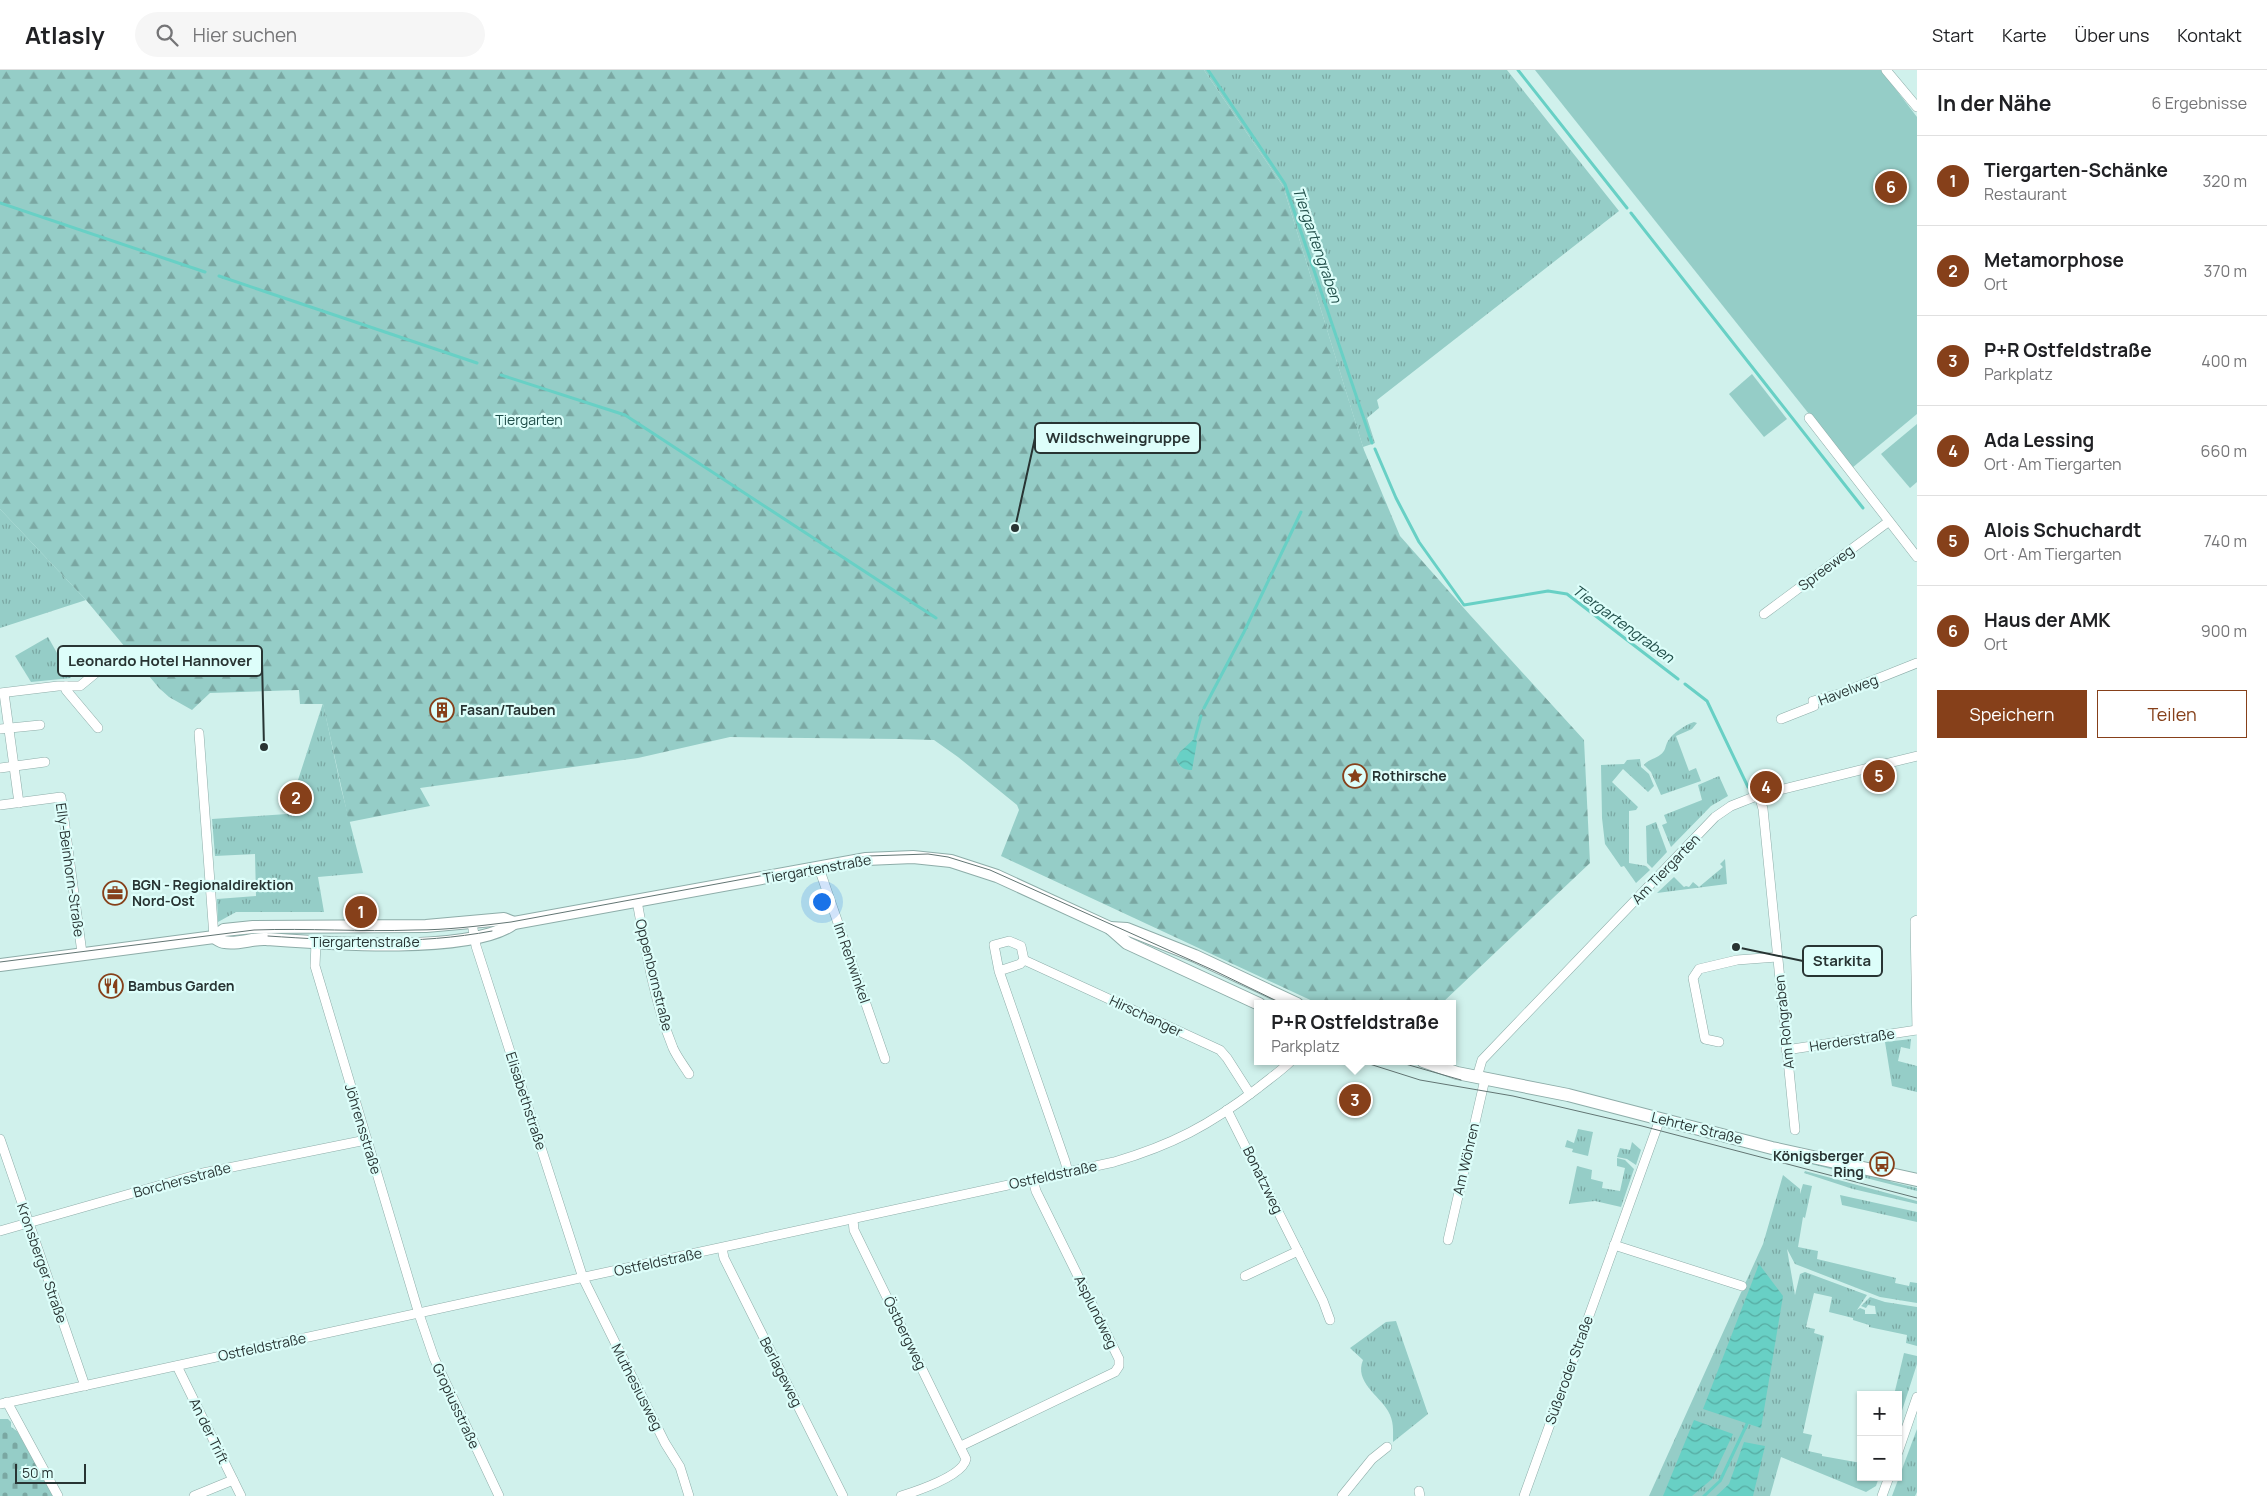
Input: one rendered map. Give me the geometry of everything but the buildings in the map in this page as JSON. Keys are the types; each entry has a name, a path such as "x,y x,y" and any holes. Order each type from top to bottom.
{"main road":[{"name":"Tiergartenstraße","path":"214,937 224,942 263,939 316,943 402,944 457,941 506,930 514,923 819,868 892,857 932,858 951,861 997,876 1110,928 1127,943 1254,1002"},
{"name":"Tiergartenstraße","path":"0,965 214,937 224,930 253,927 426,926 504,919 514,923"},
{"name":"Tiergartenstraße","path":"1110,928 1127,929 1195,956 1288,1000"},
{"path":"1434,1065 1456,1073 1481,1078"},
{"name":"Lehrter Straße","path":"1481,1078 1568,1095 1772,1148 1917,1180"}],"street":[{"path":"1886,70 1917,107"},
{"path":"1809,418 1917,557"},
{"name":"Spreeweg","path":"1764,614 1888,522"},
{"path":"19,803 14,766 5,729 2,693 80,686 120,653"},
{"name":"Havelweg","path":"1781,719 1814,706 1813,701 1839,694 1917,663"},
{"path":"66,686 66,690 98,728"},
{"path":"5,729 40,725"},
{"path":"199,733 214,937"},
{"name":"Am Tiergarten","path":"1481,1078 1482,1060 1715,817 1731,806 1760,795 1917,756"},
{"path":"0,768 45,762"},
{"name":"Am Rohgraben","path":"1760,795 1763,809 1795,1130"},
{"name":"Elly-Beinhorn-Straße","path":"0,805 62,798 82,953"},
{"name":"Im Rehwinkel","path":"819,868 885,1059"},
{"name":"Oppenbornstraße","path":"637,901 660,1010 673,1049 689,1074"},
{"path":"1917,920 1915,921 1917,1030"},
{"name":"Elisabethstraße","path":"472,923 474,938 583,1278"},
{"name":"Hirschanger","path":"1068,1172 999,971 994,945 1009,941 1021,946 1024,960 1220,1050 1250,1094"},
{"name":"Jöhrensstraße","path":"316,943 314,966 419,1314"},
{"path":"1719,1042 1705,1039 1692,978 1699,969 1737,960 1777,957"},
{"path":"999,971 1020,964 1024,960"},
{"name":"Herderstraße","path":"1786,1050 1917,1030"},
{"name":"Ostfeldstraße","path":"3,1403 853,1220 1068,1172 1154,1150 1190,1134 1250,1094 1286,1065"},
{"name":"Am Wöhren","path":"1448,1240 1481,1078"},
{"name":"Bonatzweg","path":"1227,1110 1323,1301 1330,1320"},
{"name":"Süßeroder Straße","path":"1524,1496 1660,1119"},
{"name":"Kronsberger Straße","path":"0,1139 85,1386"},
{"name":"Borchersstraße","path":"0,1231 203,1173 366,1140"},
{"name":"Asplundweg","path":"961,1446 1114,1372 1119,1366 1118,1359 1036,1191 1033,1180"},
{"name":"Östbergweg","path":"853,1220 854,1230 961,1446"},
{"path":"1614,1245 1742,1286"},
{"name":"Berlageweg","path":"722,1248 724,1258 843,1496"},
{"path":"1245,1276 1298,1251"},
{"name":"Muthesiusweg","path":"583,1278 665,1443 676,1458 688,1496"},
{"name":"Gropiusstraße","path":"419,1314 434,1358 499,1496"},
{"name":"An der Trift","path":"177,1366 242,1496"},
{"path":"1902,1440 1917,1397"},
{"path":"3,1403 58,1496"},
{"path":"901,1496 960,1470 965,1465 966,1459 961,1446"},
{"path":"1342,1496 1372,1460 1388,1447"},
{"path":"194,1496 233,1480"},
{"path":"1882,1496 1888,1481"}],"green space":[{"name":"Tiergarten","path":"0,70 1204,70 1283,186 1364,450 1400,536 1584,740 1590,863 1445,1000 1310,1000 1001,856 1019,810 1017,805 934,740 730,737 638,758 420,788 430,806 349,822 323,704 300,704 299,690 210,693 192,710 169,697 159,688 86,600 0,509"},
{"path":"1204,70 1507,70 1619,211 1377,400 1379,408 1367,418 1375,443 1363,447 1283,186"},
{"path":"1535,70 1881,70 1917,117 1917,414 1852,468"},
{"path":"1752,374 1787,419 1764,437 1729,394"},
{"path":"1917,424 1917,482 1910,488 1881,454"},
{"path":"0,509 86,600 0,628"},
{"path":"48,637 71,678 31,682 15,656"},
{"path":"323,703 341,788 363,873 318,877 324,912 236,912 218,922 217,899 256,896 255,854 215,856 212,819 287,814"},
{"path":"1694,722 1697,723 1692,729 1676,736 1689,771 1696,768 1701,781 1661,795 1651,772 1644,765 1662,753 1670,738 1676,732"},
{"path":"1640,759 1641,767 1649,774 1654,786 1648,792 1623,769 1612,782 1638,807 1636,810 1629,811 1629,863 1646,866 1650,870 1636,883 1624,866 1621,867 1605,844 1602,818 1601,765 1624,764 1627,760"},
{"path":"1719,776 1728,796 1711,806 1671,847 1662,825 1667,823 1664,815 1702,800 1698,785"},
{"path":"1656,822 1667,852 1652,868 1647,863 1646,826"},
{"path":"1725,859 1727,884 1657,893 1674,877 1684,887 1689,887 1693,882 1699,887 1723,867 1720,864"},
{"path":"1911,1039 1910,1049 1901,1047 1898,1061 1917,1066 1917,1092 1892,1086 1885,1042"},
{"path":"1578,1129 1593,1132 1588,1156 1572,1152 1573,1149 1565,1147 1567,1140 1574,1143"},
{"path":"1632,1142 1641,1150 1636,1165 1627,1159 1617,1157 1620,1148 1630,1150"},
{"path":"1617,1158 1625,1160 1634,1169 1621,1207 1595,1201 1569,1204 1577,1166 1592,1170 1591,1179 1603,1182 1602,1188 1620,1191 1625,1168 1617,1166"},
{"path":"1808,1159 1878,1175 1892,1182 1917,1188 1917,1191 1807,1163"},
{"path":"1805,1171 1917,1201 1917,1204 1853,1189 1804,1173"},
{"path":"1783,1175 1800,1189 1800,1194 1803,1184 1812,1186 1805,1218 1803,1217 1798,1247 1818,1251 1817,1259 1896,1278 1895,1283 1909,1286 1910,1282 1917,1283 1917,1303 1880,1297 1795,1264 1787,1249 1795,1295 1800,1274 1805,1272 1867,1295 1857,1310 1860,1308 1865,1310 1865,1314 1876,1314 1875,1306 1868,1305 1866,1308 1861,1306 1870,1297 1885,1302 1917,1307 1917,1346 1906,1343 1907,1335 1869,1327 1869,1325 1853,1320 1853,1318 1829,1312 1832,1297 1814,1293 1806,1327 1815,1329 1814,1333 1824,1336 1803,1433 1812,1435 1808,1451 1822,1454 1822,1456 1857,1462 1857,1481 1878,1481 1876,1486 1866,1492 1781,1457 1770,1496 1649,1496 1763,1244"},
{"path":"1840,1195 1917,1212 1917,1222 1842,1205"},
{"path":"1396,1321 1428,1414 1393,1442 1393,1426 1390,1415 1365,1382 1361,1368 1363,1360 1350,1348 1386,1322"},
{"path":"1904,1353 1917,1356 1917,1364 1902,1411 1902,1391 1895,1391"},
{"path":"0,1419 8,1419 11,1422 11,1427 17,1431 54,1496 0,1496"},
{"path":"1917,1429 1917,1492 1915,1496 1892,1496 1898,1481 1902,1481 1902,1469"}],"water":[{"path":"1195,738 1197,742 1192,770 1184,769 1176,759 1180,752"},
{"path":"1759,1264 1783,1296 1761,1428 1703,1409"},
{"path":"1694,1420 1733,1434 1712,1479 1692,1496 1663,1496"},
{"path":"1744,1442 1765,1446 1753,1496 1716,1496 1729,1484"}],"waterway":[{"name":"Tiergartengraben","path":"1208,70 1285,184 1372,443"},
{"path":"1518,70 1627,208"},
{"path":"0,203 205,272"},
{"path":"1631,213 1863,508"},
{"path":"219,276 477,363"},
{"path":"501,375 625,415 936,618"},
{"name":"Tiergartengraben","path":"1375,449 1396,498 1419,542 1464,605 1548,591 1567,594 1678,679"},
{"path":"1204,708 1244,632 1301,512"},
{"name":"Tiergartengraben","path":"1685,684 1707,701 1748,787"},
{"path":"1195,738 1201,716"},
{"path":"1704,1496 1720,1481 1747,1424"}],"tram line":[{"path":"0,962 254,930 427,930 487,925 868,856 928,854 948,857 990,870 1215,971 1275,1000"},
{"path":"268,936 380,941 436,938 492,931"},
{"path":"1373,1065 1420,1080 1513,1096 1642,1126 1917,1198"},
{"path":"1409,1065 1461,1080"}],"place":[{"name":"Haus der AMK","path":"1891,187"},
{"name":"Wildschweingruppe","path":"1015,528"},
{"name":"Fasan/Tauben","path":"442,710"},
{"name":"Leonardo Hotel Hannover","path":"264,747"},
{"name":"Rothirsche","path":"1355,776"},
{"name":"Alois Schuchardt","path":"1879,776"},
{"name":"Ada Lessing","path":"1766,787"},
{"name":"Metamorphose","path":"296,798"},
{"name":"BGN - Regionaldirektion Nord-Ost","path":"115,893"},
{"name":"Tiergarten-Schänke","path":"361,912"},
{"name":"Starkita","path":"1736,947"},
{"name":"Bambus Garden","path":"111,986"},
{"name":"P+R Ostfeldstraße","path":"1355,1100"},
{"name":"Königsberger Ring","path":"1882,1164"}]}
